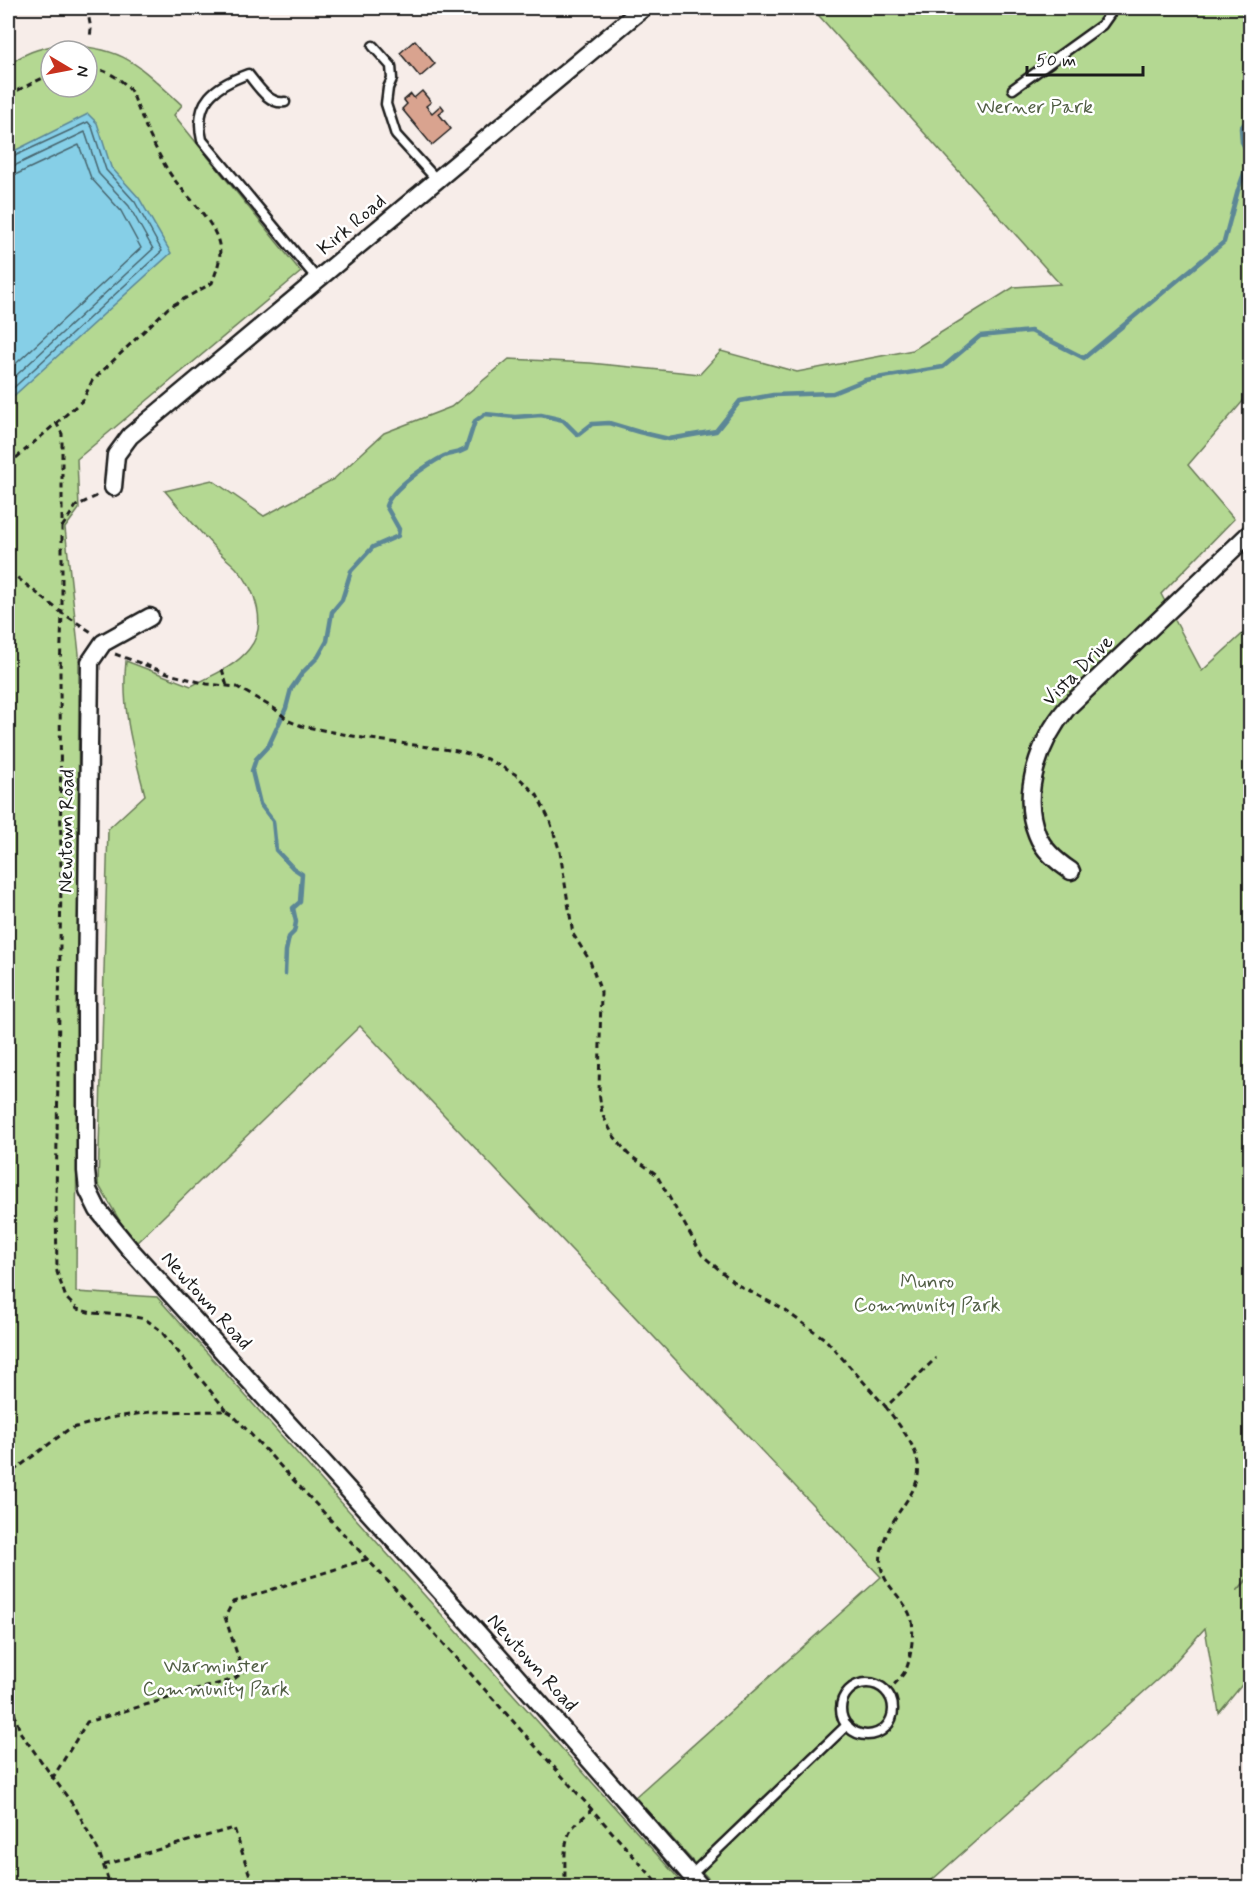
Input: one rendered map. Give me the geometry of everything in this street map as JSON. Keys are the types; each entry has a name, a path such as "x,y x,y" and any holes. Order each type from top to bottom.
{"street":[{"name":"Kirk Road","path":"113,487 116,455 130,436 643,8"},
{"name":"Vista Drive","path":"1071,870 1059,863 1046,849 1037,834 1032,818 1034,773 1047,736 1067,708 1251,533"},
{"path":"104,643 150,617"},
{"name":"Newtown Road","path":"104,643 90,662 86,996 86,1172 88,1190 98,1210 122,1239 478,1633 702,1887"}],"lane":[{"path":"1013,89 1102,25 1114,8"},
{"path":"374,46 392,66 392,79 386,104 396,135 437,181"},
{"path":"285,102 278,104 271,100 248,74 230,81 208,98 200,110 199,129 202,140 318,280"},
{"path":"873,1683 887,1692 892,1699 893,1716 883,1730 875,1735 866,1736 858,1734 847,1725 841,1714 841,1705 849,1690 856,1685 873,1683"},
{"path":"691,1875 847,1725"}],"path":[{"path":"87,8 91,29 90,38"},
{"path":"8,465 83,400 92,381 168,308 212,283 221,257 216,236 204,216 168,171 130,90 116,78 99,69"},
{"path":"8,95 39,80"},
{"path":"56,422 62,434 62,613 88,628 115,654 173,675 207,684 237,687 275,709 288,721 330,733 457,751 487,759 515,774 537,795 550,821 560,852 573,934 590,961 601,992 599,1092 602,1114 613,1135 628,1154 656,1174 702,1255 736,1284 783,1309 825,1339 886,1407 916,1455 919,1467 917,1481 890,1525 881,1552 881,1571 889,1587 912,1618 912,1645 907,1668 887,1692"},
{"path":"61,528 76,506 113,487"},
{"path":"222,669 228,686"},
{"path":"886,1407 936,1358"},
{"path":"227,1411 367,1559 662,1887"},
{"path":"52,1779 87,1722 234,1679 243,1672 225,1617 233,1602 367,1559"},
{"path":"8,1692 20,1732 75,1809 99,1852 111,1887"},
{"path":"564,1887 565,1847 572,1829 592,1809"},
{"path":"104,1865 234,1828 254,1887"}],"green space":[{"path":"812,8 1250,8 1250,393 1188,465 1234,519 1161,594 1202,671 1250,627 1250,1575 1237,1591 1250,1577 1250,1675 1219,1713 1205,1628 1165,1673 924,1887 716,1887 635,1797 881,1577 360,1026 134,1245 98,1184 108,829 145,795 132,745 127,712 126,661 191,686 237,661 249,649 258,630 257,608 244,577 219,553 165,491 212,480 264,516 334,479 384,433 451,407 509,359 590,363 700,374 721,351 797,372 913,350 1014,287 1060,284"},
{"name":"Warminster Community Park","path":"99,49 128,60 152,78 182,105 174,115 301,272 77,459 79,509 65,528 79,654 76,1292 157,1297 686,1887 8,1887 8,66 25,54 38,50 39,99 99,99"}],"water":[{"path":"88,114 97,123 111,167 139,198 171,253 8,401 8,154"}],"building":[{"path":"415,40 435,64 420,77 400,53"},
{"path":"422,91 431,102 426,106 432,113 441,105 444,109 439,114 451,129 432,145 402,109 407,104 404,100 411,94 414,98"}],"waterway":[{"path":"285,974 286,951 296,922 293,908 300,902 302,874 276,850 273,821 260,804 252,771 256,759 269,745 286,708 291,689 302,673 318,657 327,641 332,612 342,600 351,571 373,547 398,536 399,529 386,506 389,499 402,485 437,460 466,449 475,421 485,414 515,417 541,415 563,420 578,435 592,424 609,423 669,439 716,431 740,401 773,395 833,393 865,380 943,367 980,336 1031,331 1084,358 1224,242 1238,190 1250,157 1242,142 1241,128 1250,116"}],"park label":[{"name":"Werner Park","path":"1035,107"},
{"name":"Munro Community Park","path":"927,1294"}]}
